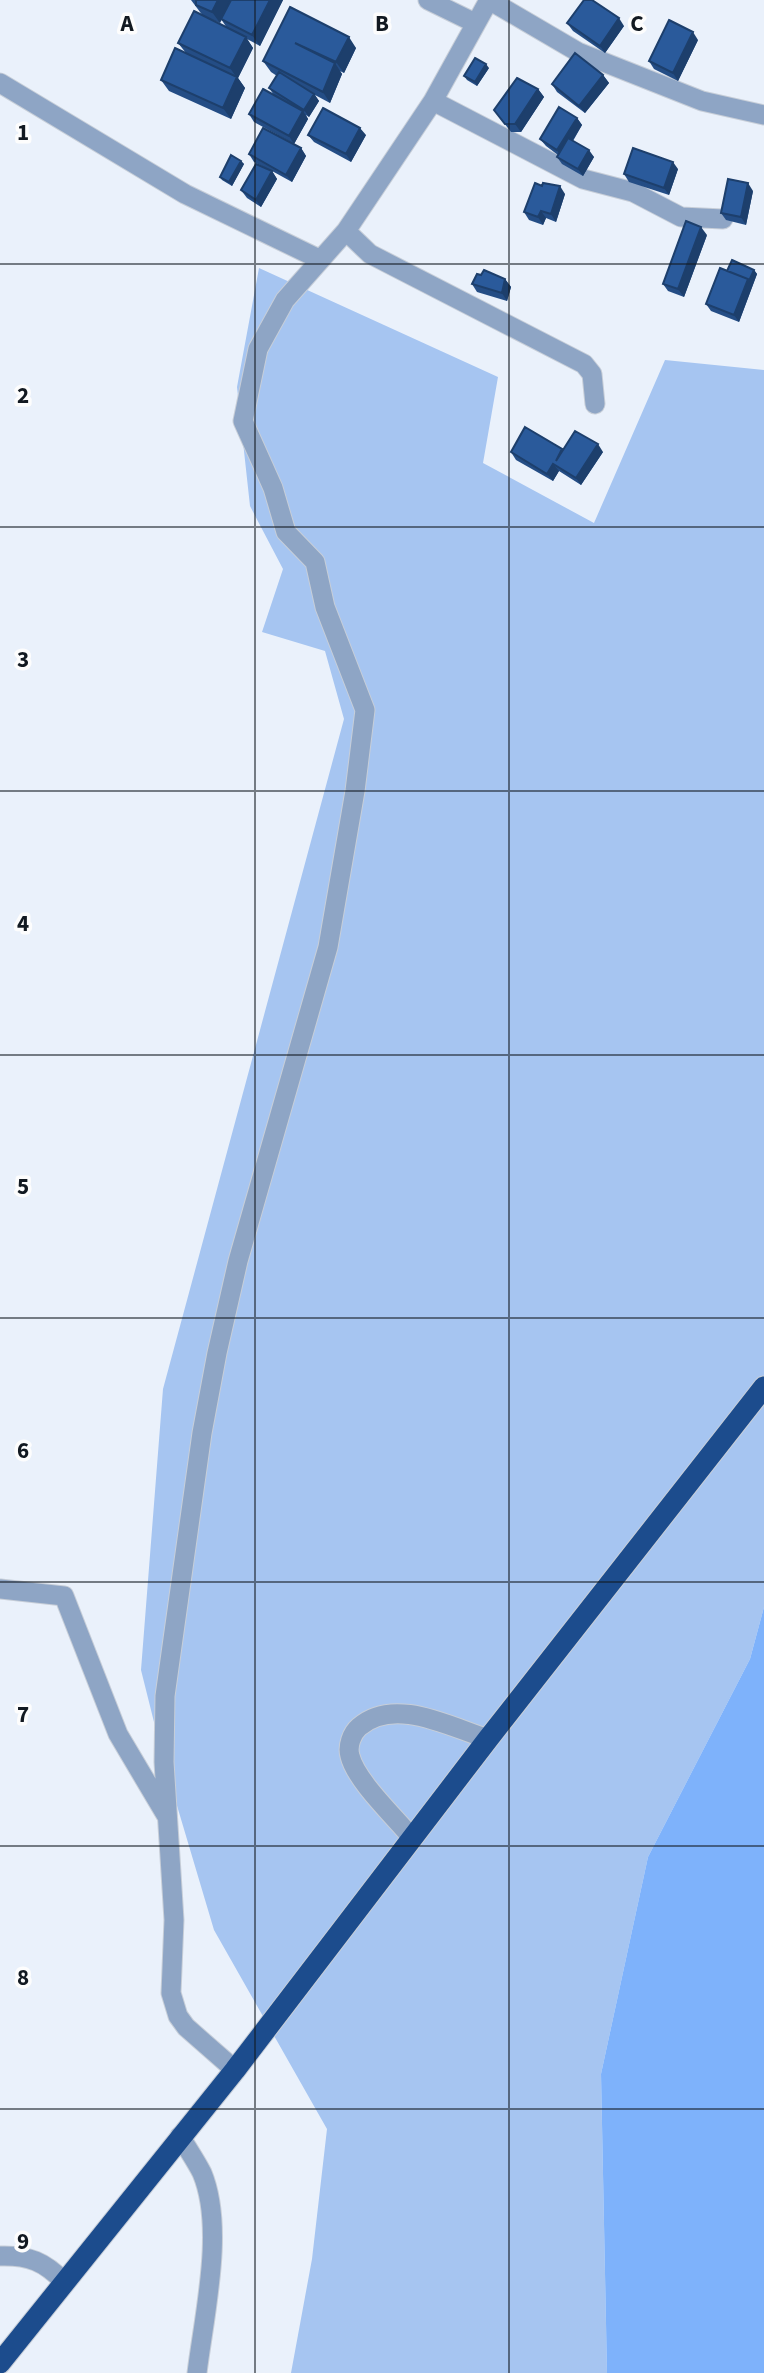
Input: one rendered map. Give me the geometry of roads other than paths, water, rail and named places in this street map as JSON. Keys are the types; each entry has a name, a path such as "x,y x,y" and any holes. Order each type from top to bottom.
{"highway":[{"path":"0,2363 235,2070 488,1739 764,1387"}],"street":[{"path":"428,0 475,23"},
{"path":"235,2070 186,2027 178,2016 171,1993 174,1920 167,1818 166,1696 202,1433 239,1261 328,947 355,791 365,710 325,607 315,562 286,532 273,488 243,421 258,349 285,300 345,231 433,101 489,0 578,52 702,101 764,115"},
{"path":"0,83 185,194 319,259"},
{"path":"433,101 583,179 633,192 681,218 723,219"},
{"path":"345,231 370,254 584,364 592,374 595,404"},
{"path":"0,1589 64,1595 118,1734 167,1818"},
{"path":"412,1838 356,1770 349,1754 353,1733 368,1719 401,1712 488,1739"},
{"path":"180,2136 202,2174 211,2225 211,2259 197,2373"},
{"path":"0,2256 26,2256 47,2264 64,2282"}]}
